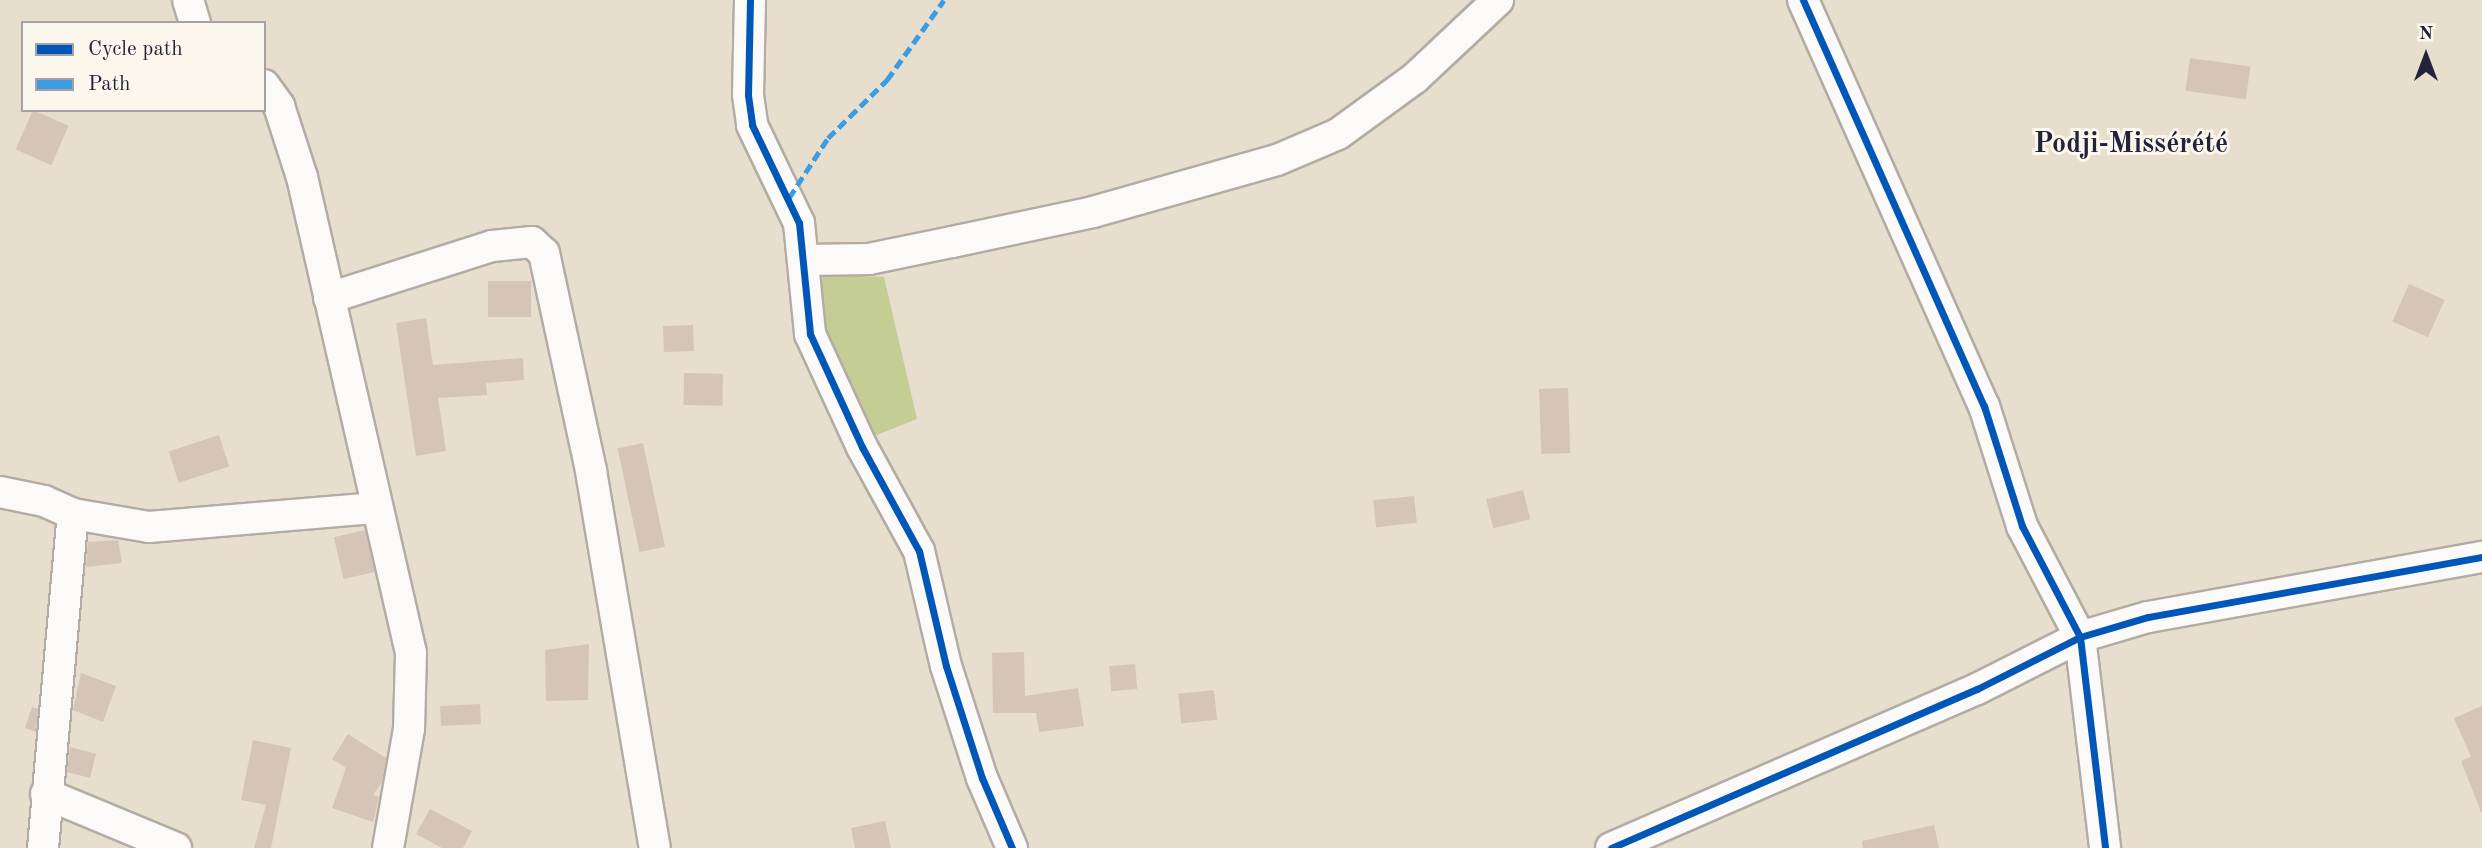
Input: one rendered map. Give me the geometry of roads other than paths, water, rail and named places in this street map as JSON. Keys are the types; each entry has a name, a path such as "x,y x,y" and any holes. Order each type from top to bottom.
{"street":[{"path":"188,0 194,21"},
{"path":"750,0 748,95 752,125 799,223 805,260 810,334 856,435 919,551 946,666 982,778 1012,848"},
{"path":"805,260 869,260 1093,212 1277,160 1339,134 1415,78 1498,0"},
{"path":"1803,0 1984,405 2022,526 2080,637 2105,848"},
{"path":"266,88 279,106 302,177 411,653 409,729 388,848"},
{"path":"329,298 492,246 532,242 544,253 591,471 655,848"},
{"path":"0,492 44,501 74,514 149,527 376,508"},
{"path":"43,848 74,514"},
{"path":"1611,848 1977,689 2080,637 2148,617 2482,557"},
{"path":"46,794 176,848"}],"district":[{"name":"Podji-Missérété","path":"2131,145"}]}
